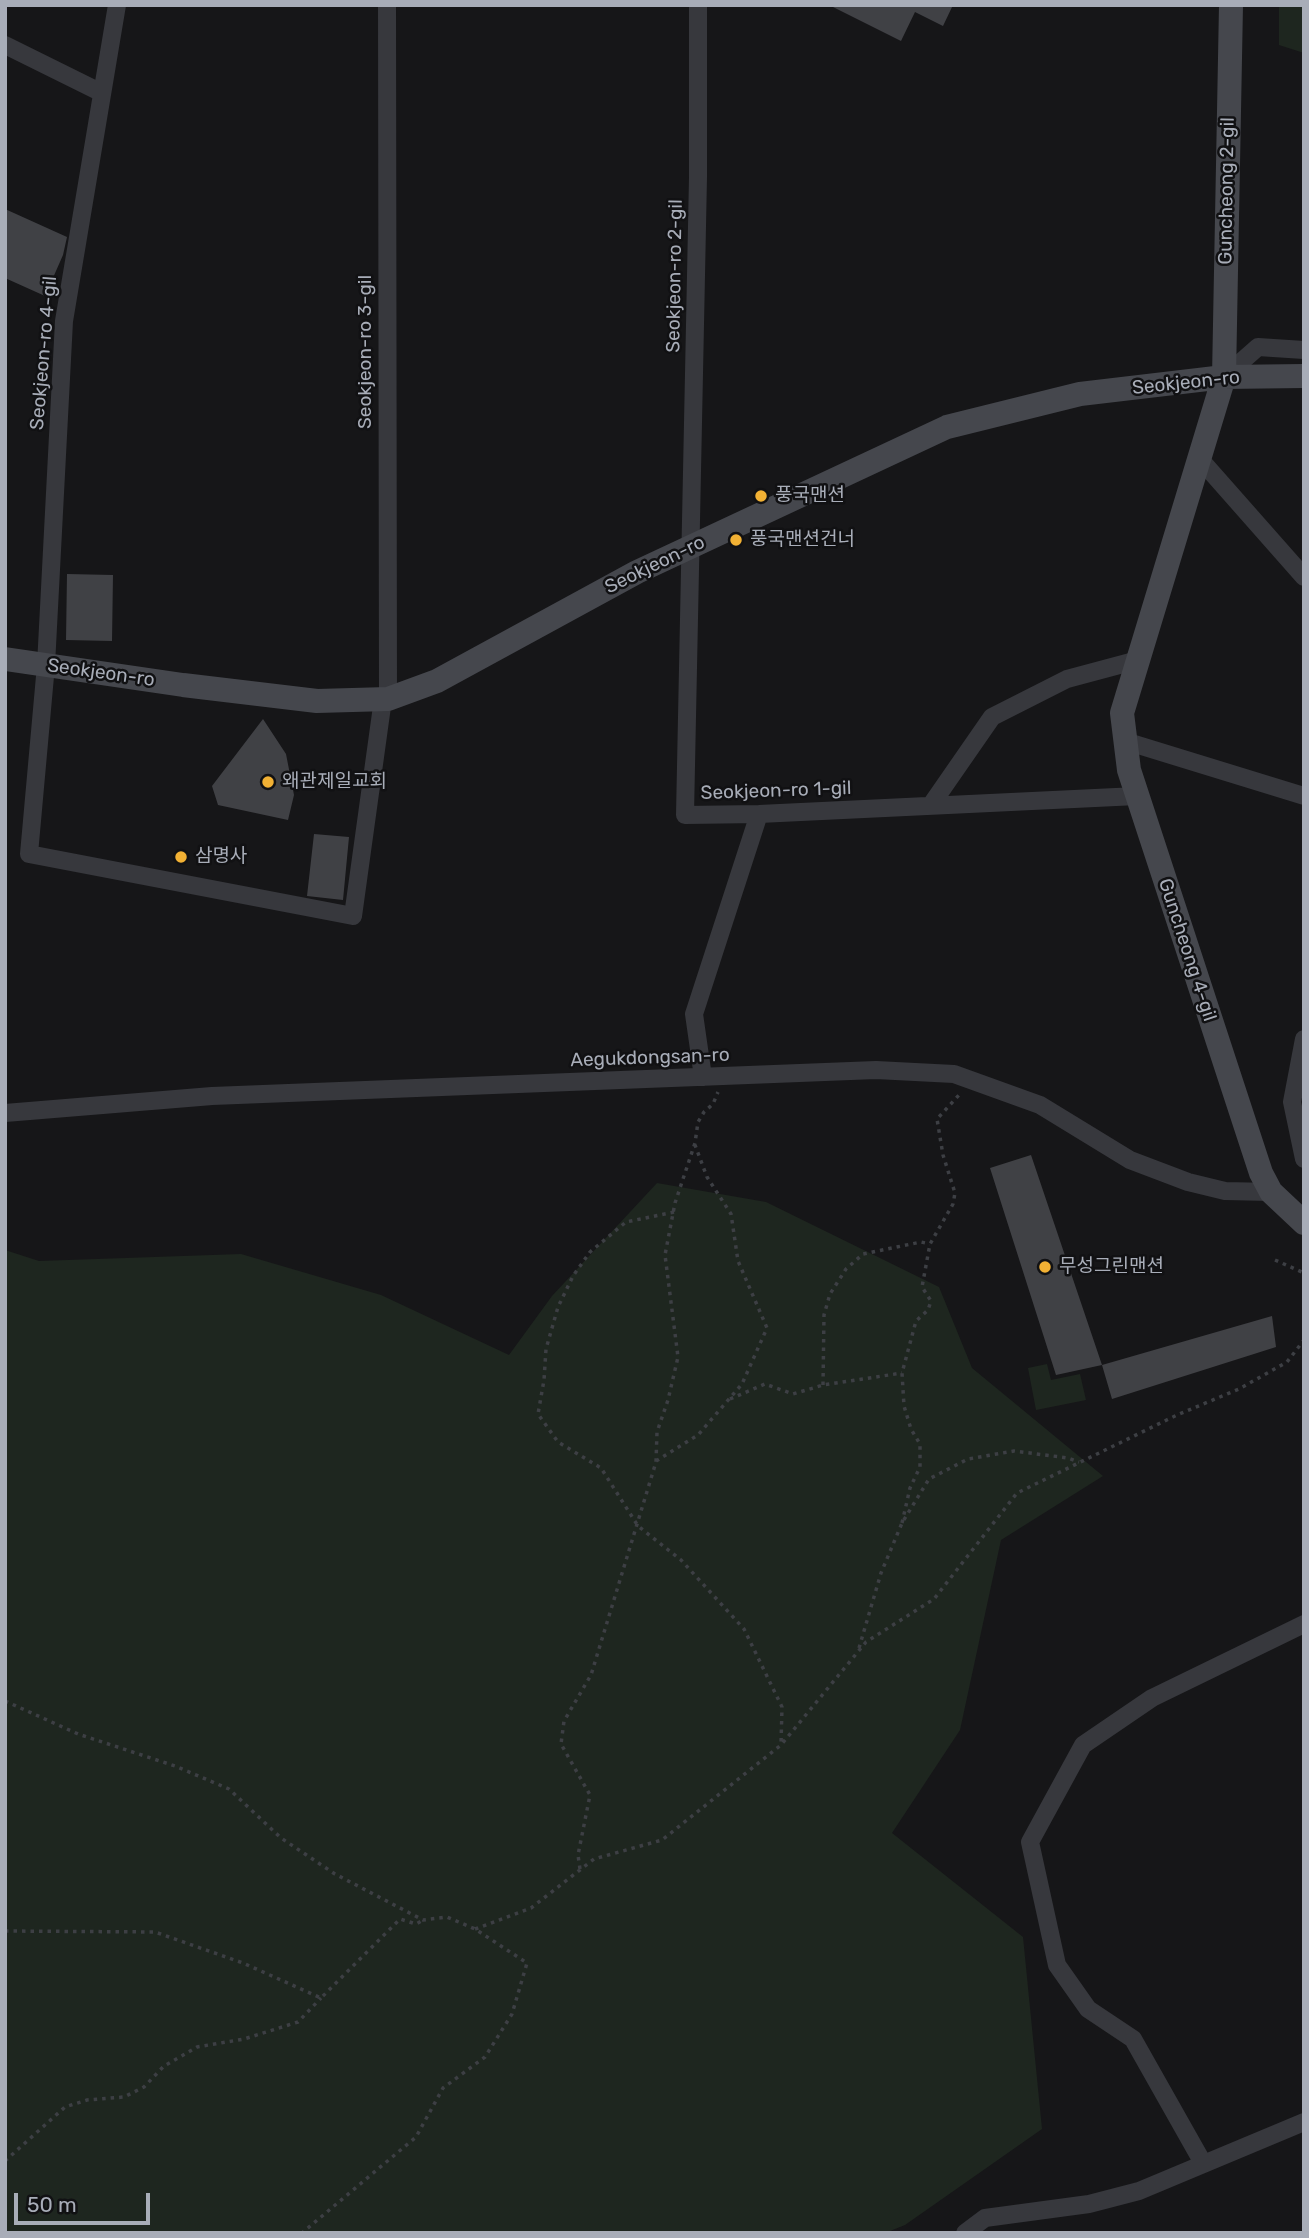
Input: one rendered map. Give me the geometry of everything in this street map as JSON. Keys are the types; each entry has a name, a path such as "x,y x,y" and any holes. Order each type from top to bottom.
{"street":[{"name":"Seokjeon-ro 4-gil","path":"46,665 64,321 117,5"},
{"name":"Seokjeon-ro 3-gil","path":"46,665 29,854 354,916 386,699 387,5"},
{"name":"Seokjeon-ro 2-gil","path":"690,548 698,177 698,5"},
{"name":"Guncheong 2-gil","path":"1224,377 1231,5"},
{"path":"5,45 102,93"},
{"path":"1224,377 1258,347 1304,350"},
{"name":"Seokjeon-ro","path":"5,659 317,701 386,699 437,681 637,572 947,427 1080,394 1224,377 1304,376"},
{"name":"Guncheong 4-gil","path":"1224,377 1122,713 1129,770 1256,1160 1270,1192 1304,1223"},
{"path":"1199,458 1304,577"},
{"name":"Seokjeon-ro 1-gil","path":"690,548 685,815 759,814 1137,796"},
{"path":"931,805 992,717 1067,679 1138,660"},
{"path":"1125,740 1304,796"},
{"path":"710,1076 694,1014 759,814"},
{"path":"1304,1039 1292,1102 1304,1159"},
{"name":"Aegukdongsan-ro","path":"5,1113 212,1096 876,1070 954,1074 1040,1105 1130,1160 1188,1182 1225,1191 1270,1192"},
{"path":"1203,2163 1133,2039 1088,2009 1057,1965 1030,1842 1083,1745 1152,1698 1304,1624"},
{"path":"965,2233 985,2218 1089,2204 1139,2191 1304,2122"}],"path":[{"path":"581,1870 578,1855 590,1795 561,1744 564,1721 591,1675 656,1462 657,1432 678,1357 665,1255 674,1212 695,1143 698,1122 718,1096 710,1076"},
{"path":"902,1523 910,1488 920,1467 920,1444 911,1429 904,1406 902,1373 916,1321 928,1310 930,1301 922,1287 930,1244 953,1204 955,1193 943,1155 937,1119 974,1081"},
{"path":"656,1462 698,1434 742,1384 751,1369 767,1328 738,1261 731,1214 707,1177 695,1143"},
{"path":"674,1212 626,1222 590,1252 573,1276 558,1307 545,1349 544,1380 538,1414 558,1442 601,1468 638,1526 681,1560 744,1629 782,1707 781,1745"},
{"path":"823,1385 824,1315 830,1294 846,1269 863,1254 914,1243 930,1244"},
{"path":"1275,1260 1304,1273"},
{"path":"475,1929 531,1908 594,1859 662,1840 781,1745 866,1642 933,1599 1017,1493 1177,1415 1239,1389 1287,1362 1304,1340"},
{"path":"728,1399 765,1384 793,1394 823,1385 902,1373"},
{"path":"857,1653 881,1573 902,1523 929,1479 968,1459 1014,1451 1068,1458 1079,1462"},
{"path":"5,1701 78,1734 175,1766 229,1789 281,1838 324,1867 423,1920"},
{"path":"5,2161 65,2107 87,2100 124,2097 144,2087 164,2066 197,2047 244,2039 298,2022 400,1919 416,1924 423,1920 447,1917 475,1929 527,1963 512,2014 485,2057 443,2088 416,2137 302,2233"},
{"path":"5,1931 155,1933 243,1963 321,1998"}],"shaded area":[{"path":"1279,5 1304,5 1304,53 1279,45"},
{"path":"657,1183 766,1202 939,1287 972,1368 1103,1476 1001,1540 960,1730 892,1833 1023,1937 1042,2129 905,2225 885,2233 5,2233 5,1250 39,1261 241,1254 381,1295 509,1355 552,1296"},
{"path":"1047,1364 1051,1380 1080,1374 1086,1400 1036,1410 1028,1368"}],"building":[{"path":"829,5 953,5 943,26 915,12 901,41"},
{"path":"5,209 67,237 63,255 45,296 5,278"},
{"path":"67,574 113,575 112,641 66,640"},
{"path":"263,719 286,754 294,795 288,820 218,805 212,786"},
{"name":"왜관제일교회","path":"314,834 349,837 343,900 307,896"},
{"name":"무성그린맨션","path":"1031,1155 1102,1365 1056,1375 990,1168"},
{"path":"1272,1316 1276,1347 1112,1399 1102,1365"}],"place":[{"name":"풍국맨션","path":"761,496"},
{"name":"풍국맨션건너","path":"736,540"},
{"name":"왜관제일교회","path":"268,782"},
{"name":"삼명사","path":"181,857"},
{"name":"무성그린맨션","path":"1045,1267"}]}
